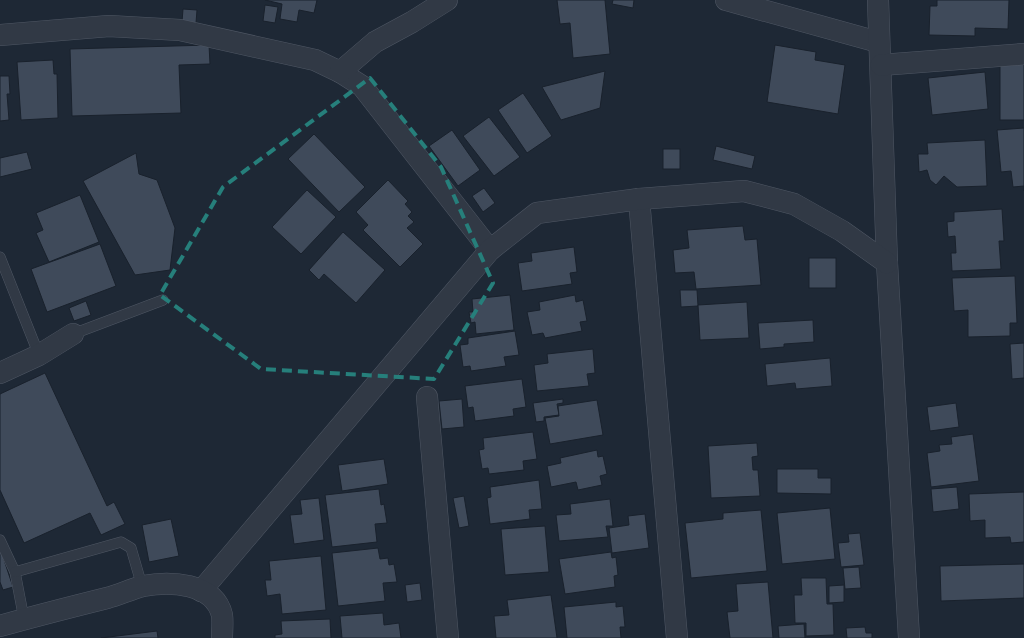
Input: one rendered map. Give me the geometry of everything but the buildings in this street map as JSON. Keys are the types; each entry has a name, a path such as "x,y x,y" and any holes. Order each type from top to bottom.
{"street":[{"path":"340,72 375,42 447,0"},
{"path":"726,0 878,42"},
{"path":"878,0 887,263 909,638"},
{"path":"0,35 109,26 180,30 315,60 340,72 362,86 490,250"},
{"path":"881,65 1024,54"},
{"path":"201,591 490,250 537,213 639,200 744,191 794,204 842,231 887,263"},
{"path":"639,200 677,638"},
{"path":"0,373 38,355 73,334"},
{"path":"427,397 448,638"},
{"path":"0,626 114,596 142,586 172,584 188,586 208,595 222,615 222,638"}],"lane":[{"path":"0,257 38,355"},
{"path":"73,334 164,300"},
{"path":"0,540 15,572 24,619"},
{"path":"15,572 121,542 131,548 142,586"}],"highlighted area":[{"path":"370,78 441,167 493,283 434,379 261,369 160,295 223,187"}]}
